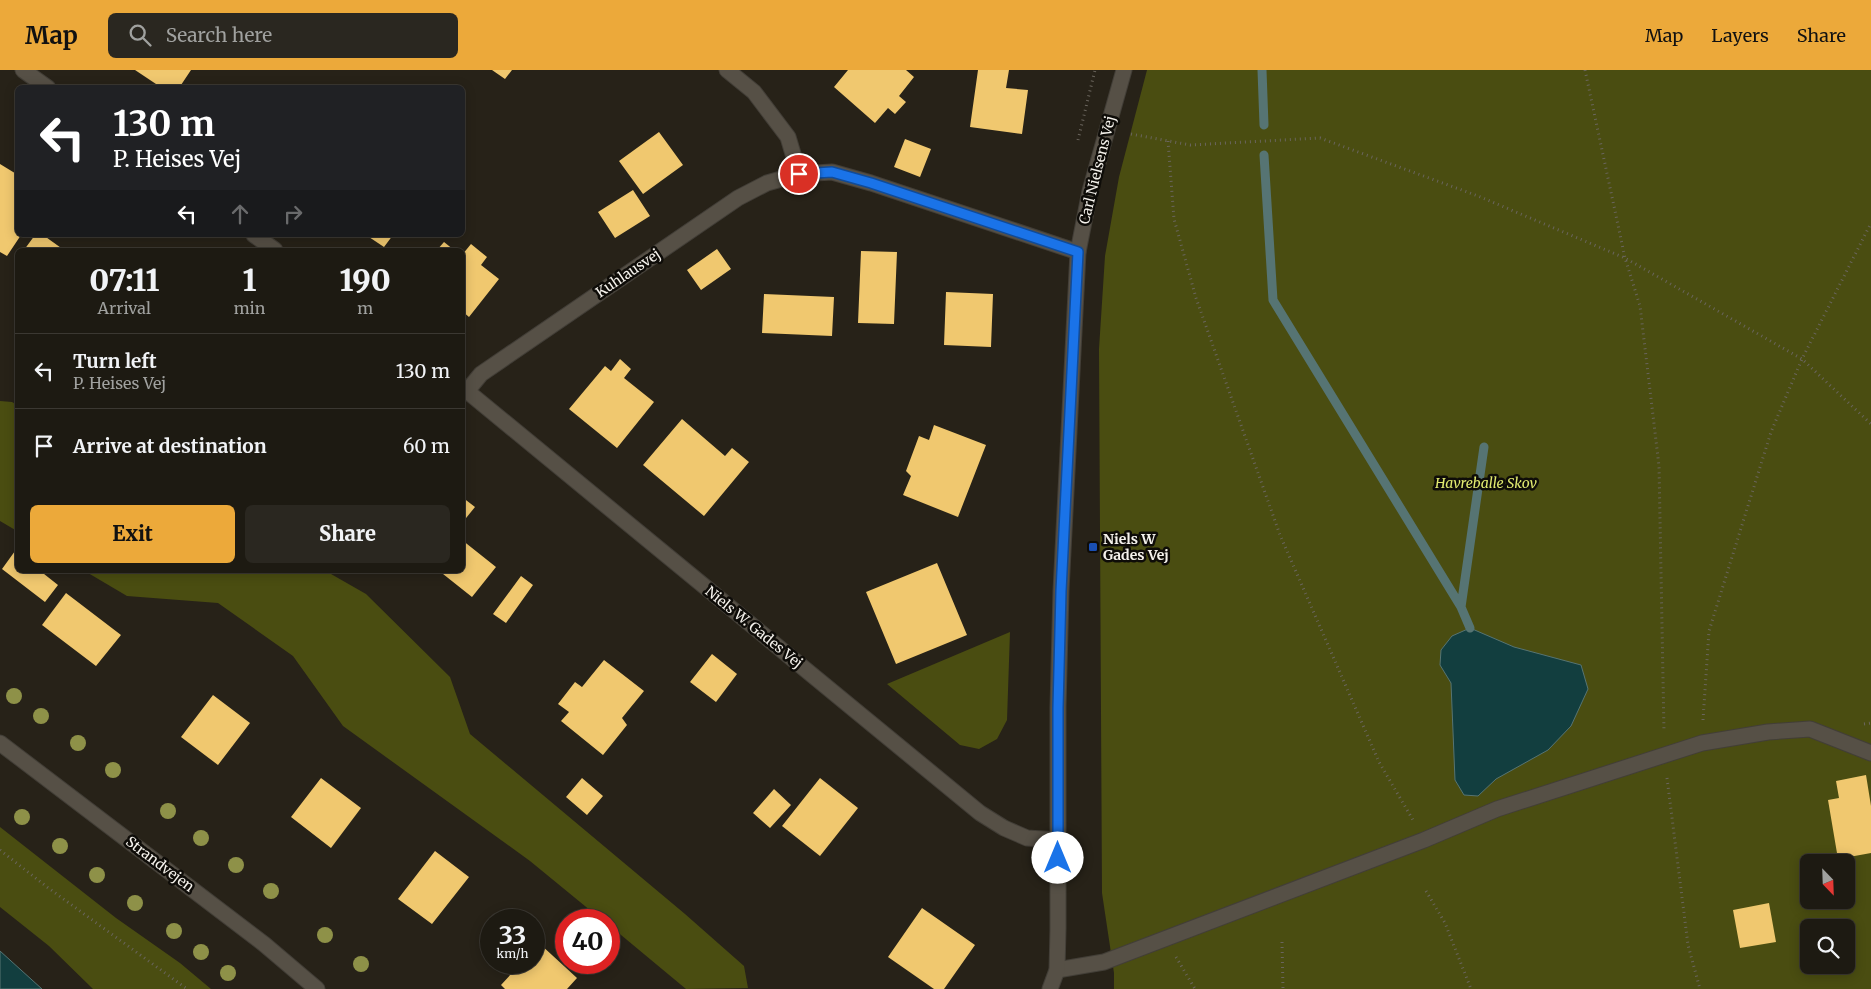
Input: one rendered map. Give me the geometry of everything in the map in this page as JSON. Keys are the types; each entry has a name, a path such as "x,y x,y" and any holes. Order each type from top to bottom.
{"street":[{"path":"23,70 44,85"},
{"path":"727,70 754,92 788,137 799,174"},
{"name":"Carl Nielsens Vej","path":"1050,989 1056,970 1061,591 1078,252 1090,191 1124,70"},
{"name":"Kuhlausvej","path":"465,389 481,374 738,198 767,182 799,174 832,172 871,183 1078,252"},
{"path":"257,237 272,248"},
{"name":"Niels W. Gades Vej","path":"465,389 980,813 1004,828 1027,838 1058,840"},
{"path":"1056,970 1104,962 1424,840 1497,809 1702,744 1768,732 1810,729 1871,753"},
{"name":"Strandvejen","path":"0,743 256,938 317,989"}],"path":[{"path":"1585,70 1625,258 1640,306 1659,466 1664,755 1688,945 1700,989"},
{"path":"1106,129 1190,145 1320,138 1478,196 1625,258 1802,359 1871,424"},
{"path":"1168,141 1174,219 1196,298 1280,535 1379,762 1424,840"},
{"path":"1702,744 1709,632 1771,432 1802,359 1871,223"},
{"path":"0,850 47,887 186,989"},
{"path":"1426,891 1445,923 1471,989"},
{"path":"1165,938 1195,989"},
{"path":"1282,942 1283,989"}],"green space":[{"name":"Havreballe Skov","path":"1147,70 1871,70 1871,989 1114,989 1114,973 1102,893 1099,349 1105,256 1119,177"},
{"path":"0,401 15,404 15,530 0,521"},
{"path":"88,573 329,573 366,594 450,677 470,734 685,914 744,966 748,988 686,989 620,934 620,909 589,909 530,861 343,726 293,656 218,603 127,596"},
{"path":"1010,632 1007,720 997,739 979,749 960,745 887,684"},
{"path":"0,827 116,918 180,963 211,989 93,989 49,946 0,907"}],"water":[{"path":"1470,628 1514,647 1581,665 1588,689 1571,726 1548,750 1496,779 1478,796 1464,795 1455,780 1451,683 1440,665 1441,650 1452,636"},
{"path":"0,951 42,989 0,989"}],"building":[{"path":"135,70 191,70 181,85 158,85"},
{"path":"492,70 512,70 505,79"},
{"path":"848,70 906,70 914,77 899,96 906,102 895,114 888,108 875,123 834,87"},
{"path":"978,70 1009,70 1006,88 1028,90 1022,134 970,127"},
{"path":"659,132 683,165 643,194 619,161"},
{"path":"905,139 931,149 920,177 894,167"},
{"path":"0,164 15,173 15,237 20,237 7,256 0,252"},
{"path":"633,190 650,216 615,238 598,212"},
{"path":"34,237 46,237 61,248 25,248"},
{"path":"369,237 392,237 384,247"},
{"path":"444,242 452,248 439,248"},
{"path":"471,244 487,257 481,265 499,279 469,317 465,314 465,251"},
{"path":"717,249 731,269 701,290 687,270"},
{"path":"861,251 897,252 894,324 858,323"},
{"path":"946,292 993,294 991,347 944,345"},
{"path":"764,294 834,297 832,336 762,333"},
{"path":"620,359 631,369 624,378 654,402 617,448 569,409 605,366 611,371"},
{"path":"682,419 725,456 732,448 749,462 704,516 643,465"},
{"path":"934,425 986,445 958,517 903,495 911,476 906,471 919,436 929,440"},
{"path":"465,499 475,507 465,519"},
{"path":"465,542 496,567 472,597 442,573 465,573"},
{"path":"15,551 15,573 43,573 58,585 45,602 2,569"},
{"path":"937,563 967,635 896,664 866,592"},
{"path":"521,576 533,585 506,623 493,614"},
{"path":"66,593 121,635 96,666 42,625"},
{"path":"712,654 737,674 716,702 690,682"},
{"path":"604,660 644,691 622,718 627,725 603,755 561,721 569,712 558,704 575,682 582,687"},
{"path":"213,695 250,723 218,765 181,737"},
{"path":"1866,775 1871,806 1871,853 1855,856 1855,854 1837,854 1828,800 1839,798 1836,781"},
{"path":"321,778 361,808 331,848 291,817"},
{"path":"582,778 603,796 587,815 566,797"},
{"path":"820,778 858,808 820,856 782,826"},
{"path":"774,789 791,805 770,828 753,813"},
{"path":"435,851 469,877 432,924 398,899"},
{"path":"1769,903 1776,942 1740,948 1733,910"},
{"path":"922,908 975,945 944,989 934,989 888,957"},
{"path":"545,949 555,958 555,974 573,974 577,978 567,989 505,989 501,985 511,974 545,974"}],"waterway":[{"path":"1262,70 1264,125"},
{"path":"1264,155 1273,300 1461,607 1470,628"},
{"path":"1461,607 1484,447"}],"place":[{"name":"Niels W Gades Vej","path":"1093,547"}],"route":[{"path":"799,174 832,172 871,183 1078,252 1061,591 1058,708 1058,858"}]}
